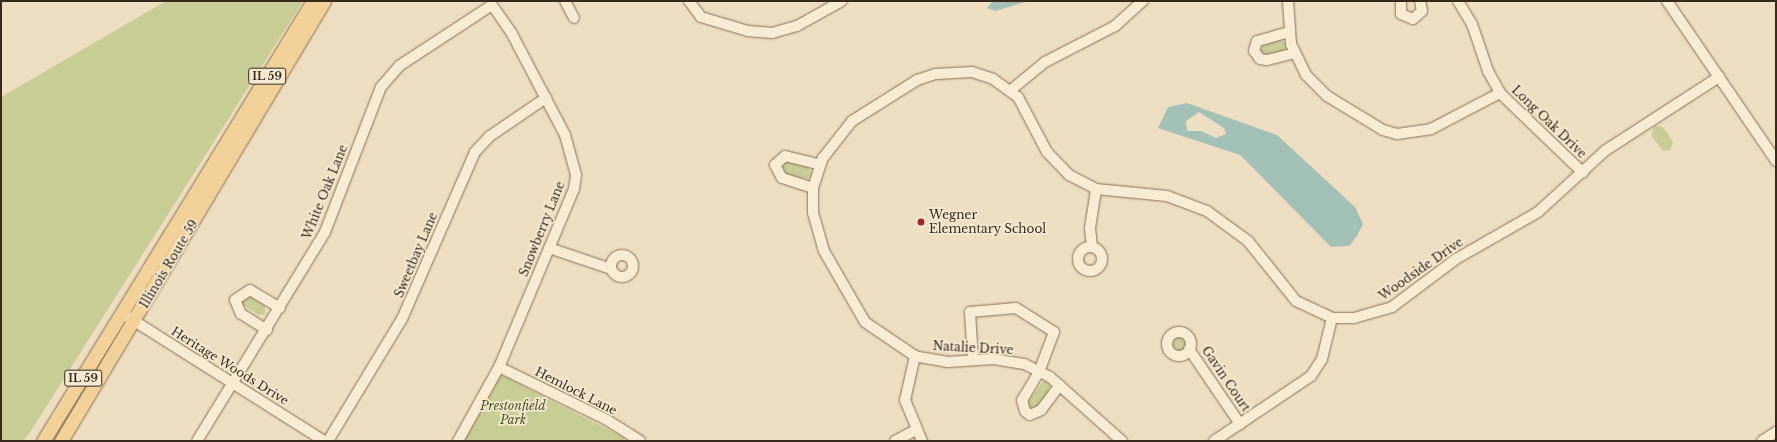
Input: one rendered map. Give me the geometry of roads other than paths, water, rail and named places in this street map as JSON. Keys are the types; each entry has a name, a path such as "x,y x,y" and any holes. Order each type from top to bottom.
{"main road":[{"name":"Illinois Route 59","path":"43,441 313,1"},
{"name":"Illinois Route 59","path":"61,441 135,321 324,1"}],"street":[{"path":"565,1 574,18"},
{"path":"689,1 701,17 748,31 772,33 797,26 842,1"},
{"path":"922,441 916,430 905,400 915,356 871,328 854,307 818,236 813,188 820,166 836,138 852,121 917,80 945,72 972,72 1011,90 1045,62 1115,26 1143,1"},
{"path":"1288,1 1289,32 1295,53 1306,75 1326,96 1370,124 1397,134 1440,126 1500,93"},
{"path":"1401,1 1401,14 1412,19 1420,15 1421,1"},
{"name":"Long Oak Drive","path":"1458,1 1472,24 1488,71 1500,93 1583,173"},
{"path":"1667,1 1776,161"},
{"name":"Snowberry Lane","path":"458,441 499,367 550,248 576,175 565,135 512,34 492,5"},
{"name":"White Oak Lane","path":"197,441 267,330 324,232 381,87 399,66 492,5"},
{"path":"1289,32 1257,40 1254,51 1260,60 1267,60 1295,53"},
{"name":"Woodside Drive","path":"1011,90 1026,110 1053,160 1069,175 1096,189 1167,196 1206,212 1248,241 1289,295 1332,318 1361,318 1392,307 1456,259 1538,212 1618,141 1719,77"},
{"name":"Sweetbay Lane","path":"328,441 402,319 475,152 490,136 546,98"},
{"path":"813,188 782,178 775,165 785,156 820,166"},
{"path":"1092,247 1090,228 1096,189"},
{"path":"550,248 611,270"},
{"path":"267,330 241,314 235,300 250,290 280,308"},
{"path":"973,360 970,312 1016,308 1054,332 1039,372 1022,400 1021,405 1030,414 1041,410 1060,385"},
{"name":"Heritage Woods Drive","path":"122,313 233,385 324,441"},
{"path":"1214,441 1311,376 1322,359 1332,318"},
{"name":"Gavin Court","path":"1189,349 1240,424"},
{"name":"Natalie Drive","path":"915,356 948,362 973,360 1024,364 1060,385 1122,441"},
{"name":"Hemlock Lane","path":"499,367 607,420 640,441"},
{"path":"895,441 916,430"},
{"path":"1762,441 1776,432"}],"water":[{"path":"993,1 1029,1 995,11 987,8"},
{"path":"1187,103 1277,135 1355,207 1363,224 1357,236 1349,246 1331,247 1240,155 1158,128 1168,107","holes":["1199,112 1224,128 1226,134 1216,138 1201,131 1187,131 1186,121"]}],"place":[{"name":"Wegner Elementary School","path":"921,222"}],"park label":[{"name":"Prestonfield Park","path":"513,413"}]}
